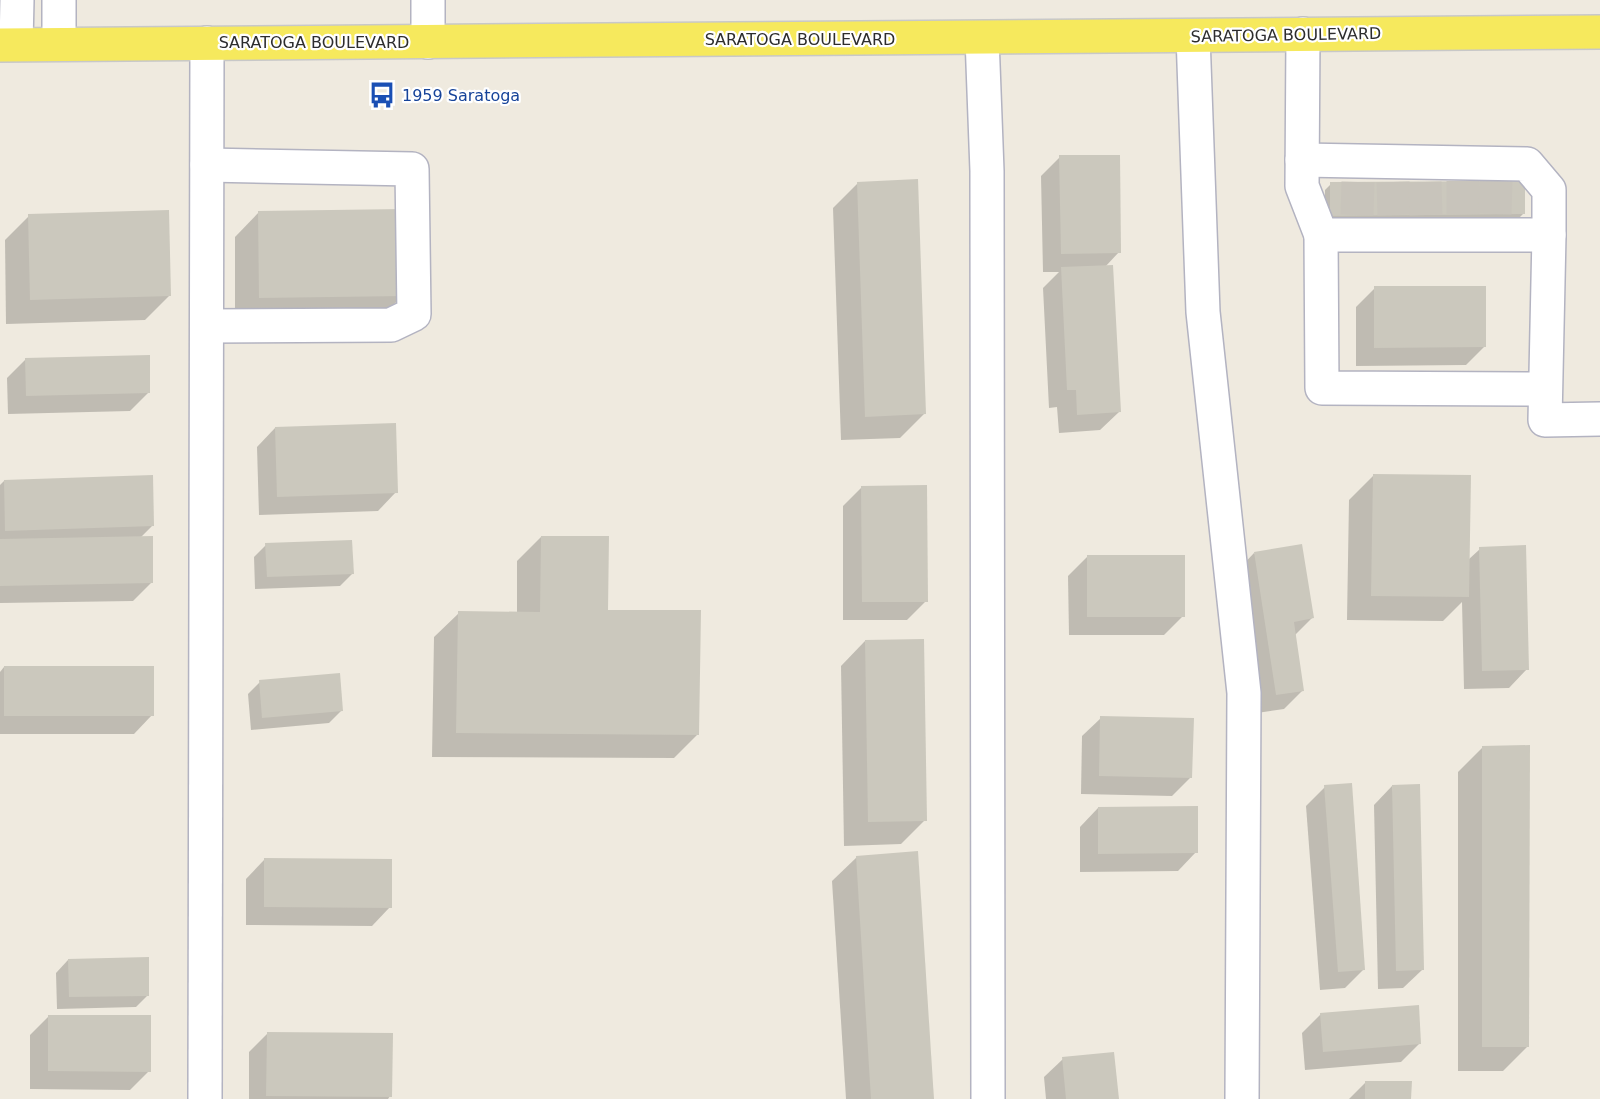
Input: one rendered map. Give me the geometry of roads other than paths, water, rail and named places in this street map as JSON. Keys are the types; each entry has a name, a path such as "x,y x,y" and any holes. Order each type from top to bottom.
{"main road":[{"name":"SARATOGA BOULEVARD","path":"8,45 1600,32"}],"street":[{"path":"8,45 17,0"},
{"path":"59,0 59,44"},
{"path":"428,0 428,42"},
{"path":"1303,34 1302,186 1321,235 1322,388 1545,389"},
{"path":"1194,36 1203,312 1244,693 1242,1099"},
{"path":"982,38 987,171 988,1099"},
{"path":"205,1099 207,43"},
{"path":"1302,160 1358,171 1409,172 1479,172 1527,164 1549,190 1545,420 1600,419"},
{"path":"207,165 412,169 414,314 391,324 207,326"},
{"path":"1321,235 1357,225 1495,224 1549,235"}],"tunnel":[{"path":"1463,181 1463,214"},
{"path":"1495,214 1496,181"},
{"path":"1357,215 1358,182"},
{"path":"1393,182 1394,215"},
{"path":"1425,182 1426,215"}],"place":[{"name":"1959 Saratoga","path":"382,95"}]}
